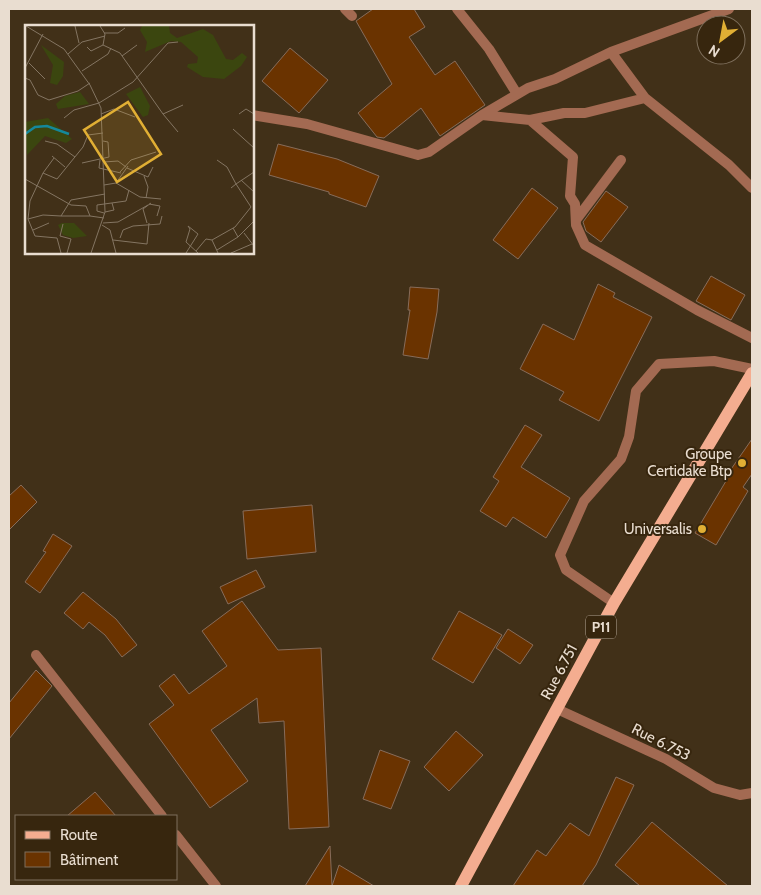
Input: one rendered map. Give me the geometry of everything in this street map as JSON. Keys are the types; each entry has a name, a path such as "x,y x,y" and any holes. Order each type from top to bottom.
{"main road":[{"name":"Rue 6.751","path":"461,886 614,603 752,371"}],"street":[{"path":"458,9 489,49 516,94"},
{"path":"254,115 307,124 418,155 429,152 516,94 555,79 611,52 729,9"},
{"path":"611,52 645,98 729,165 752,188"},
{"path":"482,115 530,120 564,114 585,113 645,98"},
{"path":"530,120 573,157 570,196 575,204 576,225 585,245 697,310 752,338"},
{"path":"576,220 621,160"},
{"path":"614,603 566,570 561,563 560,555 579,508 614,468 626,447 638,385 659,364 714,360 752,371"},
{"path":"36,655 161,815"},
{"name":"Rue 6.753","path":"557,709 666,759 714,788 740,795 752,793"},
{"path":"178,838 216,886"}],"building":[{"path":"373,9 414,9 425,27 409,37 435,75 455,61 485,105 440,136 421,108 384,138 377,137 358,113 392,84 356,21"},
{"path":"290,48 328,80 299,113 262,81"},
{"path":"278,144 337,159 379,176 366,207 329,194 329,192 269,175"},
{"path":"532,188 558,208 518,259 493,240"},
{"path":"606,191 628,207 601,242 586,231 583,222"},
{"path":"711,276 745,295 731,320 696,301"},
{"path":"598,284 615,293 613,297 652,317 599,421 559,400 564,392 520,369 543,324 574,340"},
{"path":"410,287 439,289 437,312 428,359 403,355 410,310 408,310"},
{"path":"525,425 542,435 521,467 570,498 546,538 513,517 506,527 480,511 499,481 493,477"},
{"path":"752,439 752,474 743,487 748,491 716,545 695,533 729,476 727,475"},
{"path":"21,485 37,502 9,530 9,496"},
{"path":"312,505 316,552 247,559 243,511"},
{"path":"53,534 72,546 40,593 25,582 46,552 43,551"},
{"path":"256,570 265,587 228,604 220,587"},
{"path":"83,592 116,619 137,645 122,657 105,635 89,622 83,629 64,613"},
{"path":"242,601 278,650 321,648 329,827 289,829 284,721 259,723 257,698 211,730 248,781 210,808 149,724 174,705 159,686 174,674 189,694 227,666 202,631"},
{"path":"459,611 502,635 473,683 432,659"},
{"path":"508,629 533,645 520,664 496,648"},
{"path":"36,670 52,686 9,739 9,703"},
{"path":"456,731 483,755 449,791 424,767"},
{"path":"380,750 410,761 391,809 363,799"},
{"path":"616,777 634,785 596,865 582,886 513,886 537,850 546,856 570,823 589,836"},
{"path":"95,792 115,815 68,815"},
{"path":"652,822 728,886 640,886 615,865"},
{"path":"330,846 332,886 305,886"},
{"path":"339,865 374,886 332,886"}],"place":[{"name":"Groupe Certidake Btp","path":"742,463"},
{"name":"Universalis","path":"702,529"}]}
